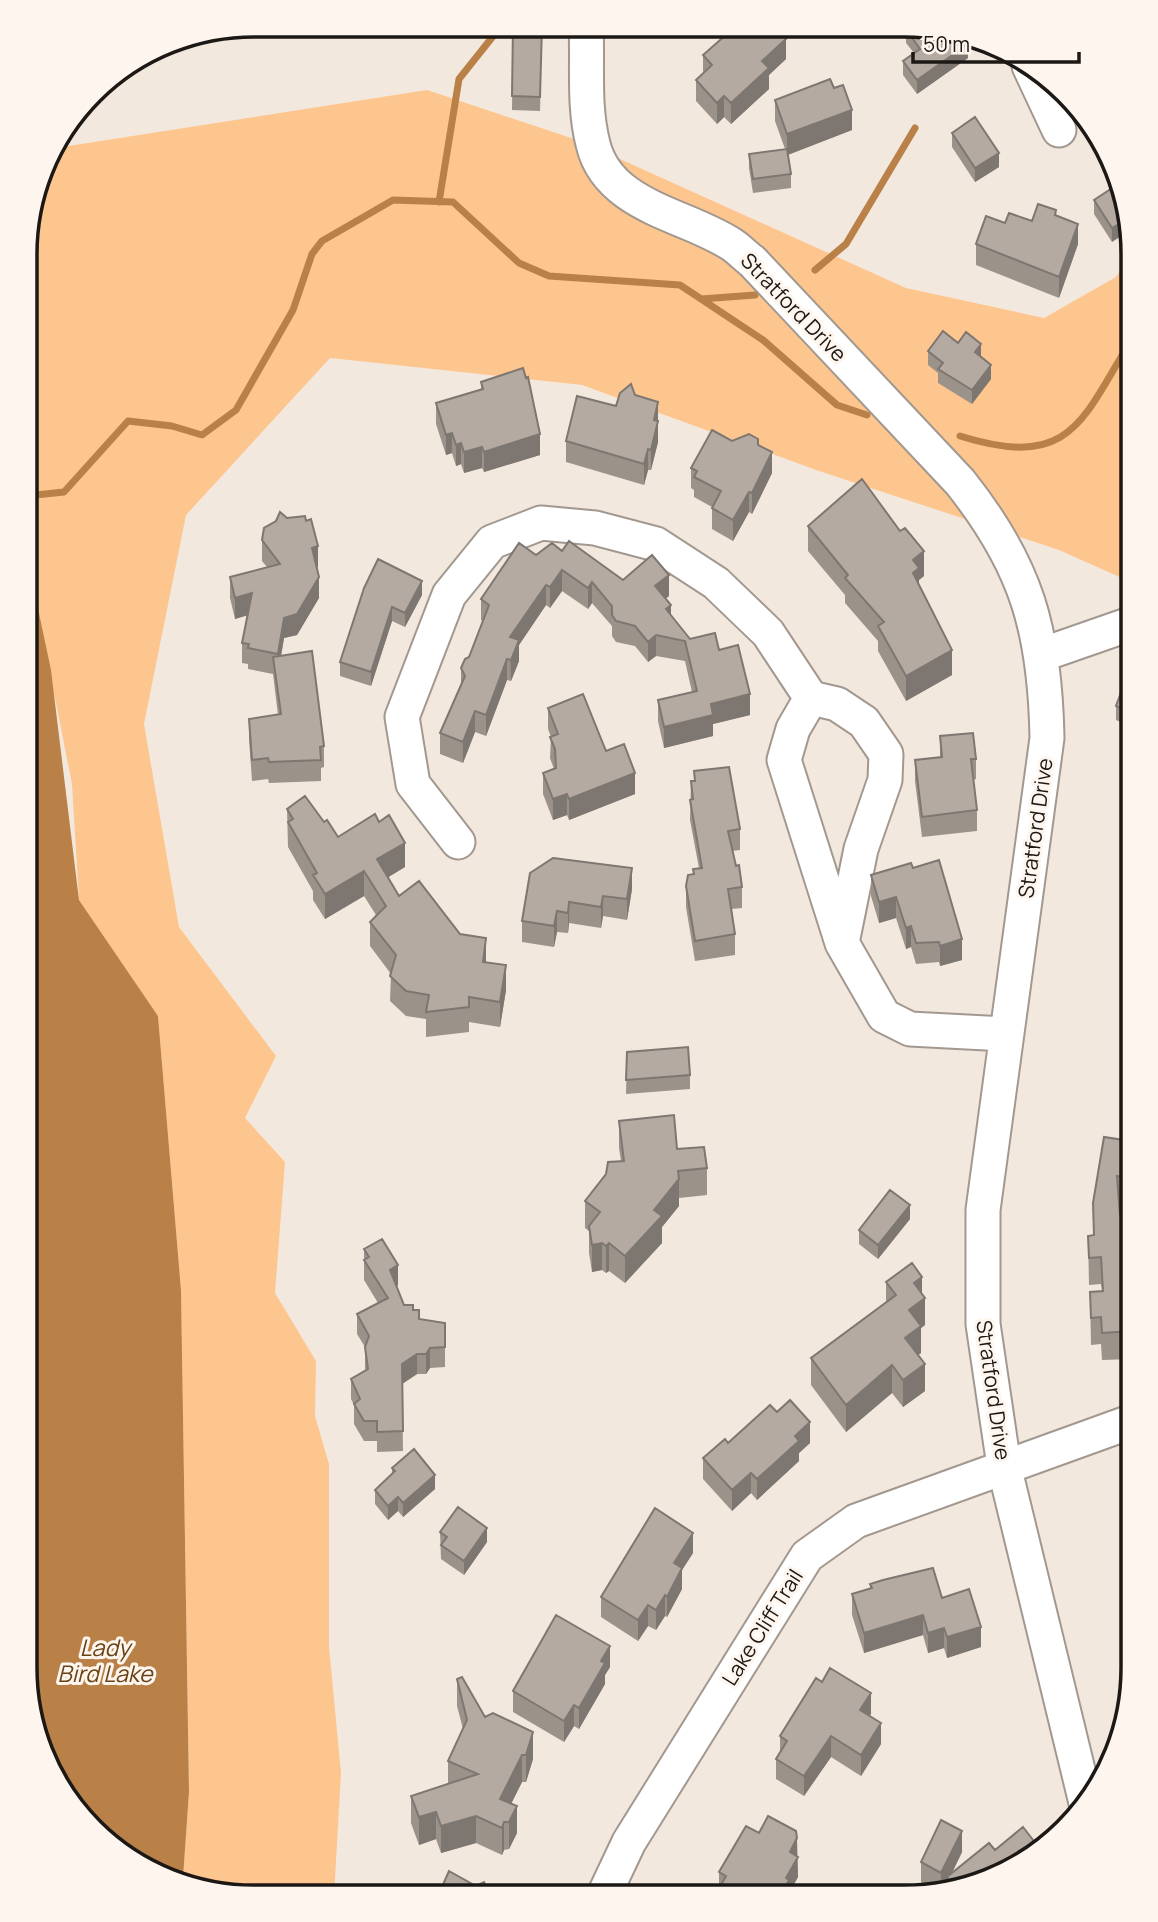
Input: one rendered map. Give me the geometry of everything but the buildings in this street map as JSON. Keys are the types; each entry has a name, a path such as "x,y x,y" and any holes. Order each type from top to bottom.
{"street":[{"name":"Stratford Drive","path":"586,37 587,114 593,146 604,171 624,191 731,244 752,261 960,482 987,516 1014,561 1030,606 1041,655 1046,695 1043,779 1005,1034 983,1210 983,1324 1004,1466 1083,1790"},
{"path":"1037,83 1059,130"},
{"path":"458,842 413,784 402,717 449,595 492,542 541,523 595,528 656,544 716,583 768,633 811,698 837,705 864,722 886,754 885,780 861,849 842,943"},
{"path":"1041,655 1121,627"},
{"path":"811,698 793,729 784,760 842,943 884,1016 910,1029 1005,1034"},
{"name":"Lake Cliff Trail","path":"609,1885 629,1842 807,1556 856,1521 1121,1425"}],"shaded area":[{"path":"427,90 580,141 906,288 1044,318 1116,277 1121,270 1121,578 1059,550 819,471 582,385 330,358 186,515 144,724 179,927 276,1056 245,1118 285,1162 275,1293 316,1361 315,1416 329,1464 329,1647 341,1773 335,1885 225,1883 183,1873 189,1792 181,1290 158,1016 79,900 72,784 37,607 37,254 44,198 65,146"}],"water":[{"name":"Lady Bird Lake","path":"37,604 51,670 79,900 158,1016 181,1290 189,1792 183,1873 145,1856 100,1822 66,1777 53,1751 39,1697"}],"waterway":[{"path":"439,202 459,79 492,37"},
{"path":"815,270 846,244 915,128"},
{"path":"37,495 64,492 128,421 172,426 202,435 236,410 293,310 312,254 322,241 393,200 453,202 519,263 549,276 680,285 763,340 837,405 867,415"},
{"path":"701,299 755,295"},
{"path":"960,436 997,445 1027,447 1051,442 1069,431 1085,414 1121,357"}]}
